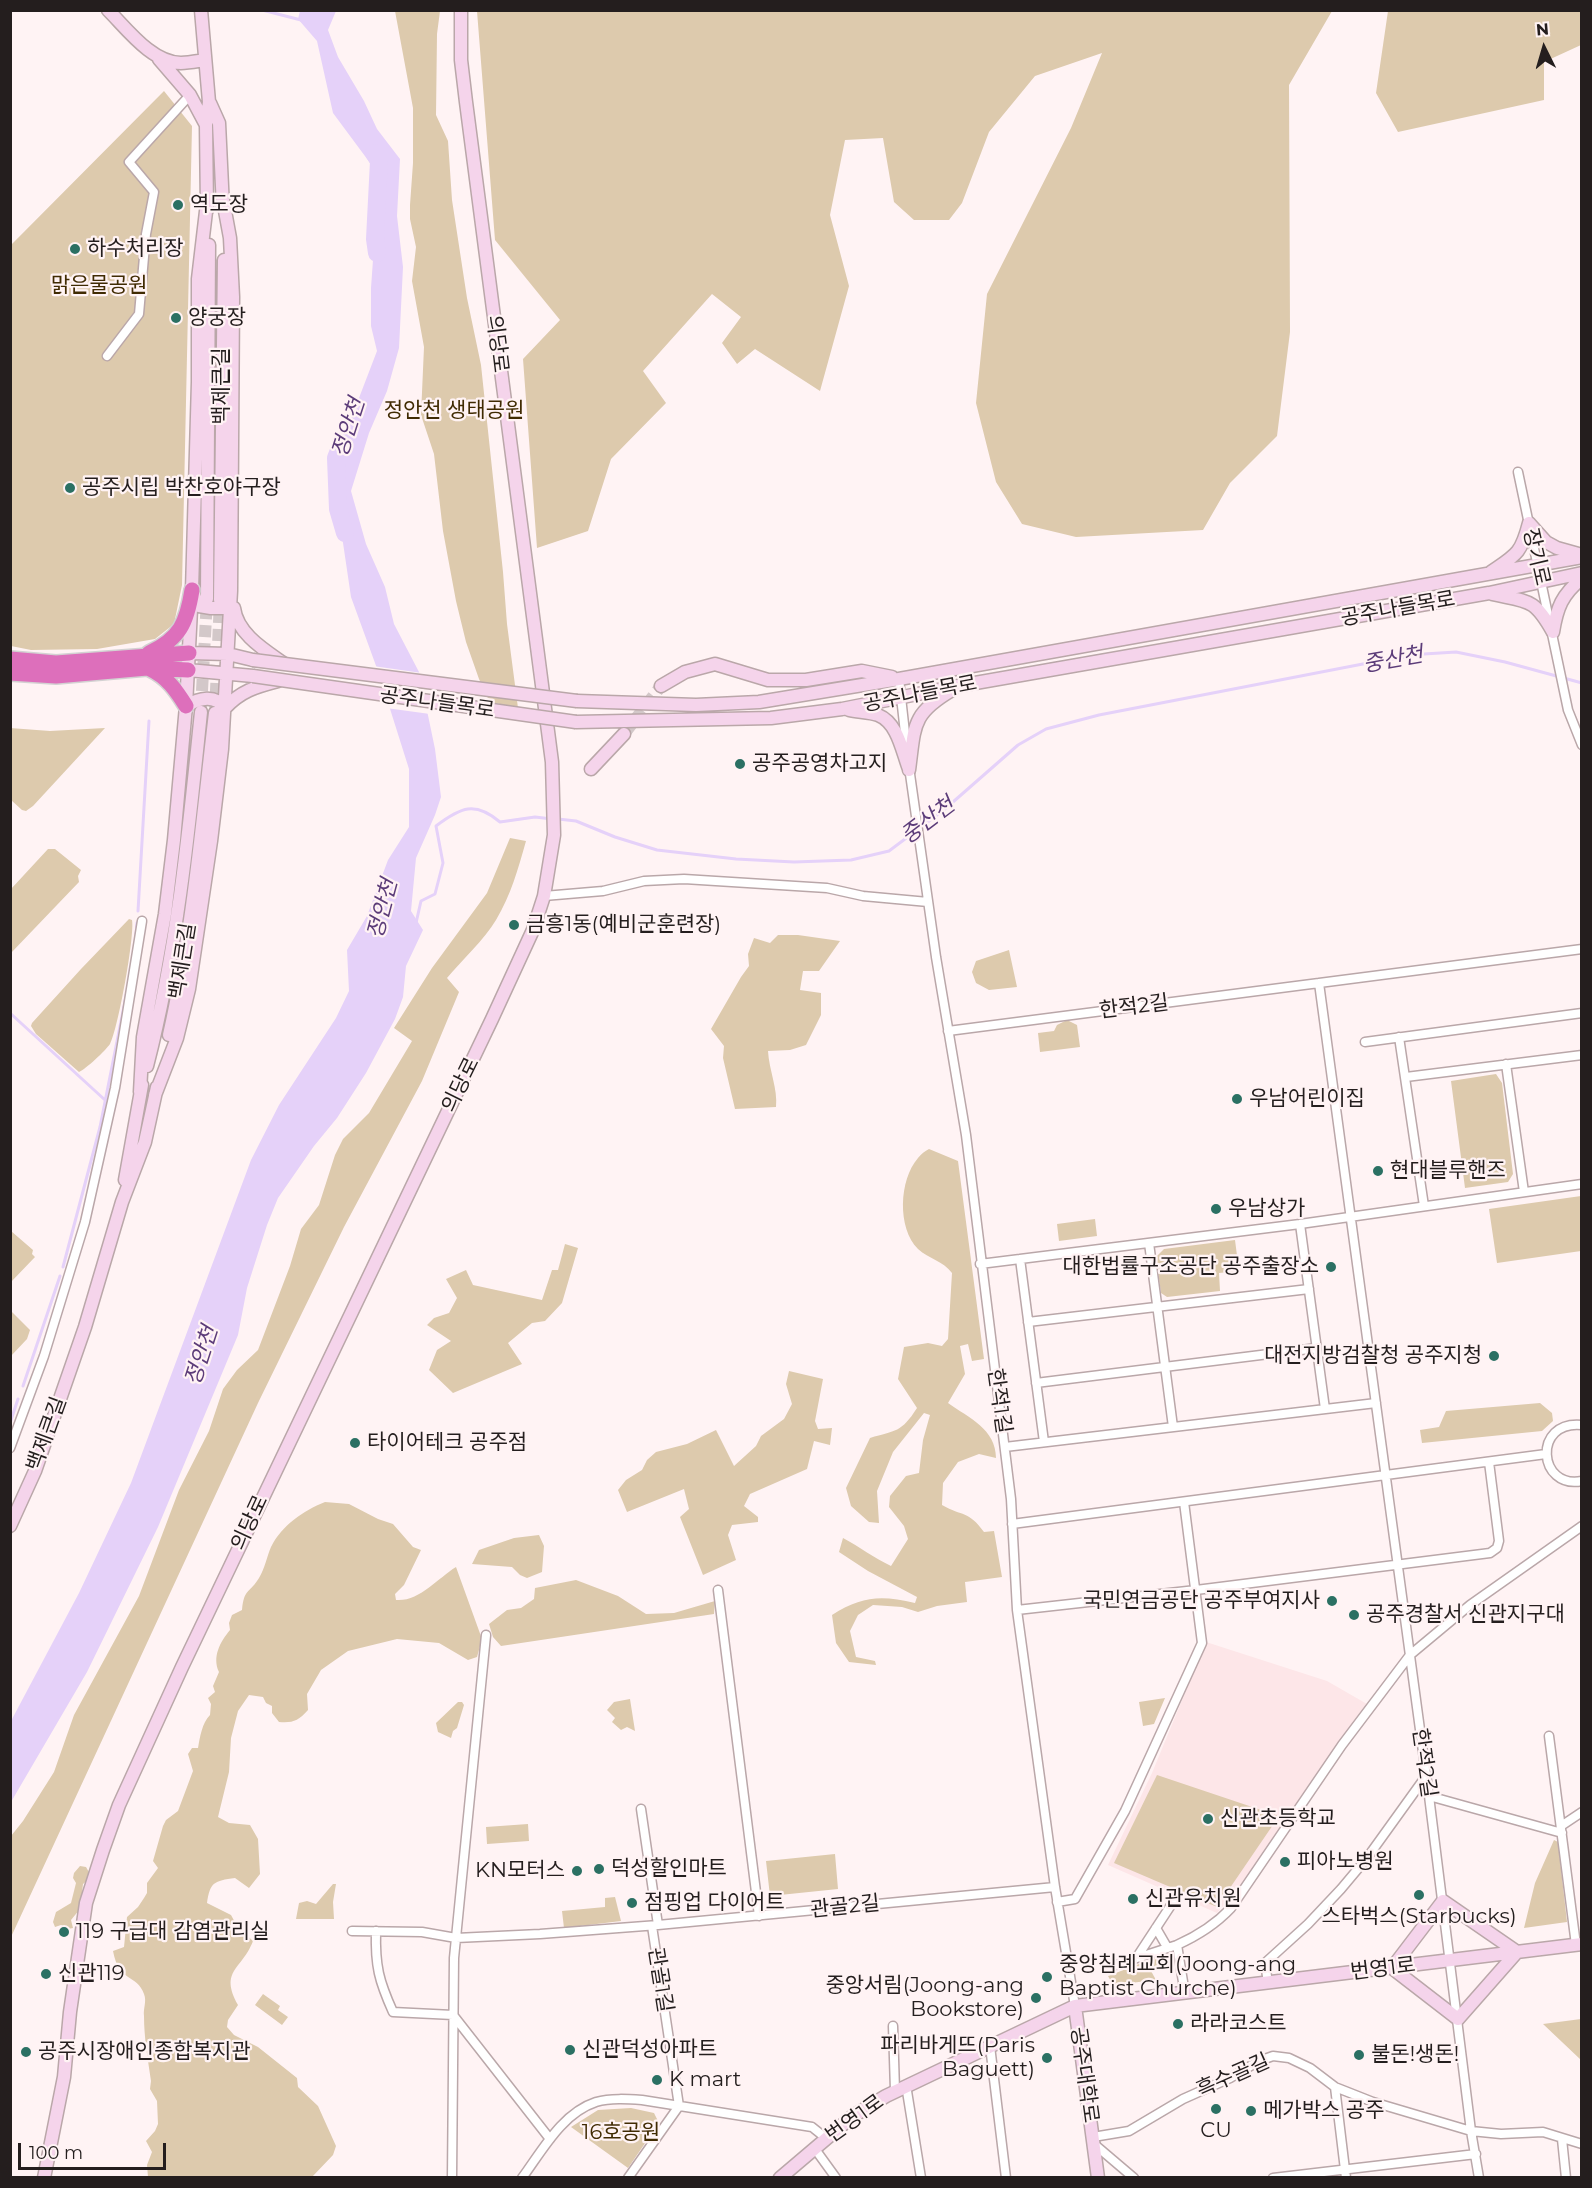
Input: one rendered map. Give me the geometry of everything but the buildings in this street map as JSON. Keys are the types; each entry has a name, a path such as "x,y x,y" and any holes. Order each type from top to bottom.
{"highway":[{"path":"146,661 181,629 189,612 192,590"},
{"path":"10,673 56,676 189,652"},
{"path":"10,659 56,663 146,661 188,670"},
{"path":"146,661 173,686 193,709"}],"main road":[{"path":"108,10 174,75 190,95 206,125"},
{"name":"백제큰길","path":"201,10 209,102 206,125 209,247 207,599"},
{"name":"의당로","path":"44,2178 64,2077 70,2012 86,1903 119,1805 339,1336 492,1019 533,930 544,896 554,835 554,785 466,102 461,60 461,10"},
{"path":"152,52 164,59 179,63 205,60"},
{"name":"백제큰길","path":"209,102 219,123 225,238 220,600"},
{"path":"223,200 230,238 233,297 231,591 235,618 254,643 283,663"},
{"name":"백제큰길","path":"122,1202 140,1092 143,1037 165,914 193,709 188,670 198,382 198,279 207,203"},
{"path":"1528,524 1546,542 1581,556"},
{"path":"1486,575 1519,551 1528,524"},
{"name":"공주나들목로","path":"189,652 228,654 253,660 577,701 696,705 759,702 1539,566 1581,556"},
{"name":"공주나들목로","path":"188,670 227,674 252,682 278,681 576,722 771,718 842,709 958,686 1489,593 1581,573"},
{"path":"1554,637 1559,603 1581,578"},
{"path":"192,590 199,606 216,609 225,608 231,591"},
{"name":"백제큰길","path":"10,1526 35,1470 86,1327 122,1202 145,1143 175,1009 186,941 227,674 231,591"},
{"path":"1489,593 1538,607 1554,637"},
{"path":"662,686 685,672 715,664 768,680 806,680 862,670 899,679"},
{"path":"220,711 252,682"},
{"path":"909,770 915,727 920,715 937,699 958,686"},
{"path":"193,709 196,700 211,699 220,702 220,711"},
{"path":"842,709 877,714 888,722 895,732 909,770"},
{"path":"591,769 624,734"},
{"path":"1443,1901 1517,1952 1458,2019 1392,1968 1443,1901"},
{"name":"번영1로","path":"780,2178 853,2116 901,2088 1075,2006 1579,1945"},
{"name":"공주대학로","path":"1075,2006 1098,2178"}],"street":[{"path":"107,356 139,314 146,234 154,192 129,162 190,95"},
{"name":"장기로","path":"1518,472 1568,711 1581,745"},
{"name":"한적1길","path":"899,679 909,770 928,902 966,1135 980,1264 1005,1447 1017,1610 1055,1887 1075,2006"},
{"path":"544,896 603,891 644,881 684,879 827,888 863,896 928,902"},
{"path":"10,1448 44,1356 85,1222 115,1088 142,921"},
{"name":"한적2길","path":"948,1030 1581,949"},
{"name":"한적2길","path":"1319,983 1479,2178"},
{"path":"1365,1042 1581,1013"},
{"path":"1400,1037 1424,1206"},
{"path":"1406,1077 1581,1055"},
{"path":"1506,1064 1524,1192"},
{"path":"980,1264 1300,1224 1581,1184"},
{"path":"1300,1224 1325,1409"},
{"path":"1149,1243 1173,1427"},
{"path":"1020,1259 1044,1442"},
{"path":"1028,1322 1309,1289"},
{"path":"1036,1383 1317,1348"},
{"path":"1005,1447 1376,1403"},
{"path":"1581,1425 1572,1425 1556,1431 1547,1446 1546,1454 1552,1472 1559,1478 1581,1481"},
{"path":"1012,1524 1546,1454"},
{"path":"1017,1610 1490,1553 1497,1548 1499,1540 1489,1462"},
{"path":"1058,1902 1075,1899 1125,1811 1175,1707 1202,1643 1184,1502"},
{"path":"1106,1968 1172,1946 1220,1920 1231,1908 1342,1745 1410,1655 1470,1605 1581,1526"},
{"path":"718,1590 759,1916"},
{"path":"452,2178 456,1938 486,1635"},
{"path":"1549,1736 1579,1945"},
{"path":"1268,1983 1265,1963 1308,1924 1341,1889 1388,1830 1426,1776"},
{"path":"1429,1796 1561,1830"},
{"name":"관골1길","path":"641,1809 679,2106"},
{"path":"1561,1830 1581,1812"},
{"name":"관골2길","path":"352,1931 422,1932 456,1938 655,1925 1055,1887"},
{"path":"1137,1957 1175,1899"},
{"path":"1156,1928 1172,1946 1185,1994"},
{"path":"376,1931 375,1958 380,1981 393,2012 453,2015 550,2139"},
{"name":"번영1로","path":"893,2026 901,2088 921,2178"},
{"path":"990,2046 1006,2178"},
{"name":"흑수골길","path":"1093,2140 1129,2131 1183,2099 1273,2056 1289,2058 1310,2068 1335,2087 1373,2102 1472,2131 1501,2134 1543,2132 1581,2144"},
{"path":"1335,2087 1345,2173"},
{"path":"522,2178 563,2124 595,2102 617,2099 642,2100 812,2127 827,2139"},
{"path":"628,2178 679,2106"},
{"path":"1562,2139 1566,2178"},
{"name":"공주대학로","path":"1093,2140 1134,2178"},
{"name":"번영1로","path":"815,2149 836,2178"},
{"path":"1273,2178 1345,2173 1476,2154"}],"shaded area":[{"name":"신관초등학교","path":"1206,1642 1327,1681 1367,1704 1244,1882 1217,1913 1108,1865 1152,1773"}],"green space":[{"name":"정안천 생태공원","path":"395,11 440,11 437,34 436,115 448,141 452,200 467,298 481,365 507,624 518,708 495,703 487,697 466,642 443,531 434,454 421,415 424,347 412,281 416,247 410,219 413,108"},
{"path":"477,11 1332,11 1289,85 1290,332 1277,436 1230,483 1203,530 1076,537 1022,524 996,482 976,403 987,294 1071,128 1102,53 1035,76 989,132 962,203 949,220 914,220 894,202 883,138 845,140 830,215 849,286 820,391 755,349 737,364 722,343 741,317 712,294 643,371 666,403 611,459 588,531 537,548 523,359 560,320 495,240"},
{"path":"1388,11 1581,11 1581,45 1544,62 1544,100 1398,132 1376,93"},
{"name":"맑은물공원","path":"164,91 192,126 182,585 174,624 155,639 97,649 31,650 11,646 11,245"},
{"path":"10,728 50,731 105,728 26,811 11,800"},
{"path":"510,838 526,841 506,901 485,935 447,978 459,992 422,1081 344,1227 258,1403 11,1937 11,1836 54,1772 74,1715 139,1596 179,1490 209,1431 223,1389 237,1370 258,1350 290,1266 301,1229 319,1205 335,1155 343,1139 369,1113 412,1041 394,1028 432,968 487,893"},
{"path":"48,849 55,849 81,870 78,876 79,882 11,953 11,889"},
{"path":"129,919 132,920 131,944 113,1035 104,1051 79,1072 36,1034 31,1026"},
{"path":"778,935 798,935 840,941 819,971 803,971 800,990 821,993 821,1015 806,1045 790,1050 768,1051 776,1093 776,1107 735,1109 723,1058 724,1046 711,1029 749,966 748,954 754,938 770,943"},
{"path":"1009,950 1017,987 989,990 976,983 972,972 976,961"},
{"path":"1067,1020 1077,1025 1080,1047 1040,1052 1038,1033 1054,1031 1057,1025"},
{"path":"1496,1074 1502,1083 1513,1174 1508,1182 1465,1188 1451,1081"},
{"path":"929,1149 958,1161 984,1359 972,1361 968,1344 960,1346 965,1374 948,1403 980,1425 991,1439 996,1458 979,1454 958,1462 943,1483 942,1505 974,1520 984,1532 994,1531 1002,1577 965,1582 967,1602 937,1606 918,1612 902,1607 873,1605 858,1615 850,1631 856,1657 875,1661 876,1665 849,1662 836,1643 832,1615 862,1601 882,1598 915,1603 917,1597 868,1571 839,1552 843,1538 891,1566 908,1539 904,1526 889,1507 890,1496 906,1476 919,1473 923,1440 930,1415 924,1413 893,1452 877,1491 879,1523 869,1522 851,1506 846,1488 870,1438 892,1432 902,1426 917,1408 898,1379 904,1347 928,1343 942,1346 948,1339 952,1273 918,1249 906,1229 904,1217 904,1191 907,1179 918,1158"},
{"path":"1581,1196 1581,1251 1497,1263 1489,1209"},
{"path":"1095,1219 1097,1236 1059,1241 1057,1224"},
{"path":"11,1231 33,1250 32,1254 35,1257 11,1282"},
{"path":"1235,1240 1239,1271 1219,1273 1220,1291 1167,1297 1161,1293 1156,1257 1164,1249"},
{"path":"565,1244 578,1248 562,1303 545,1321 532,1323 508,1343 522,1364 453,1393 429,1370 437,1350 451,1341 427,1325 434,1318 449,1313 457,1298 446,1279 466,1270 473,1285 542,1300 552,1270 558,1270"},
{"path":"11,1311 30,1330 27,1339 11,1356"},
{"path":"789,1371 823,1379 815,1421 818,1429 832,1428 830,1445 814,1441 807,1469 750,1494 744,1506 758,1517 758,1522 732,1525 728,1535 736,1560 703,1575 680,1517 689,1509 684,1489 627,1512 618,1490 626,1480 642,1470 647,1460 656,1452 687,1444 716,1430 734,1466 756,1446 761,1436 784,1419 792,1404 786,1384"},
{"path":"1540,1403 1552,1413 1553,1421 1542,1431 1422,1443 1420,1430 1439,1427 1446,1411"},
{"path":"325,1502 349,1504 393,1524 413,1547 421,1550 404,1585 395,1594 396,1600 413,1597 456,1567 482,1639 477,1657 468,1660 439,1643 397,1639 348,1651 321,1670 307,1694 308,1710 298,1719 292,1722 279,1722 272,1713 272,1706 266,1703 263,1697 249,1695 238,1711 231,1738 229,1772 218,1817 229,1823 250,1825 258,1839 260,1874 249,1888 235,1878 222,1880 214,1884 208,1896 207,1903 231,1915 237,1926 253,1941 231,1977 233,1993 238,2005 228,2020 227,2027 234,2035 258,2047 297,2078 298,2087 318,2106 336,2146 333,2155 312,2177 148,2177 147,2165 152,2152 146,2141 158,2124 157,2101 150,2089 144,2024 145,1997 137,1983 119,1968 113,1951 124,1947 127,1917 138,1907 147,1893 147,1883 158,1868 153,1861 163,1826 166,1820 178,1811 193,1771 188,1754 192,1748 198,1748 203,1726 210,1715 211,1704 208,1698 215,1692 213,1686 219,1672 217,1655 220,1645 230,1630 229,1623 232,1615 242,1610 246,1594 259,1578 271,1547 281,1532 301,1514"},
{"path":"539,1535 544,1546 542,1572 527,1578 512,1567 472,1564 479,1550 514,1538"},
{"path":"576,1580 618,1596 646,1614 674,1613 715,1601 714,1614 501,1646 493,1637 489,1624 507,1610 521,1608 534,1599 535,1588"},
{"path":"1165,1698 1154,1724 1143,1726 1139,1702"},
{"path":"630,1699 635,1731 627,1727 621,1730 612,1722 615,1718 607,1710 614,1702"},
{"path":"458,1702 464,1705 457,1728 453,1731 451,1738 438,1732 436,1723"},
{"path":"1157,1775 1279,1816 1217,1907 1114,1863"},
{"path":"528,1824 529,1841 487,1844 486,1827"},
{"path":"1554,1840 1558,1842 1567,1922 1524,1928 1535,1883"},
{"path":"835,1854 838,1889 770,1896 766,1861"},
{"path":"80,1866 86,1867 90,1874 89,1879 83,1884 80,1909 71,1920 73,1928 68,1929 61,1925 55,1927 53,1922 56,1912 71,1903 76,1883 73,1878 74,1873"},
{"path":"333,1884 336,1884 333,1902 334,1919 296,1919 299,1903 307,1901 316,1904"},
{"path":"615,1897 621,1921 564,1928 562,1911 605,1907 605,1898"},
{"path":"1170,1952 1173,1962 1151,1971 1156,1980 1113,1985 1108,1976"},
{"path":"263,1994 280,2006 278,2010 288,2017 282,2025 255,2005"},
{"path":"1582,2019 1581,2060 1543,2024"},
{"name":"16호공원","path":"631,2108 654,2113 659,2123 628,2168 571,2127 598,2110"}],"water":[{"path":"300,11 336,11 328,30 338,57 364,101 377,129 400,159 397,216 403,267 399,348 387,391 369,433 351,491 366,544 385,587 394,624 419,672 435,749 441,797 416,858 411,911 423,930 406,966 403,997 395,1019 366,1073 337,1118 314,1146 278,1198 247,1288 238,1335 158,1527 87,1672 11,1802 11,1721 79,1593 131,1483 251,1160 279,1105 336,1018 349,991 347,950 367,916 388,860 409,827 409,769 379,674 351,597 338,509 336,458 377,351 371,326 371,288 379,175 333,113 317,41 298,19"}],"pier":[{"path":"373,666 422,673 430,714 386,708"}],"waterway":[{"path":"262,10 301,20"},
{"name":"정안천","path":"374,153 379,161 375,239 377,253"},
{"name":"정안천","path":"343,440 336,458 338,509 345,533"},
{"name":"중산천","path":"558,819 576,821 615,837 657,850 736,859 794,862 851,860 889,851 945,809 1018,745 1046,729 1099,715 1424,654 1456,652 1505,662 1582,683"},
{"path":"138,911 149,721"},
{"name":"중산천","path":"416,923 421,901 435,894 443,863 436,826 453,814 468,809 483,811 500,822 535,817 552,819"},
{"path":"136,934 137,923"},
{"path":"63,1267 100,1127 127,991"},
{"path":"10,1013 105,1100"},
{"path":"23,1386 60,1276"},
{"path":"10,1423 18,1399"}],"tunnel":[{"path":"201,709 207,599"},
{"path":"215,713 220,600"},
{"path":"624,734 661,686"}],"place":[{"name":"역도장","path":"178,205"},
{"name":"하수처리장","path":"75,249"},
{"name":"양궁장","path":"176,318"},
{"name":"공주시립 박찬호야구장","path":"70,488"},
{"name":"공주공영차고지","path":"740,764"},
{"name":"금흥1동(예비군훈련장)","path":"514,925"},
{"name":"우남어린이집","path":"1237,1099"},
{"name":"현대블루핸즈","path":"1378,1171"},
{"name":"우남상가","path":"1216,1209"},
{"name":"대한법률구조공단 공주출장소","path":"1331,1267"},
{"name":"대전지방검찰청 공주지청","path":"1494,1356"},
{"name":"타이어테크 공주점","path":"355,1443"},
{"name":"국민연금공단 공주부여지사","path":"1332,1601"},
{"name":"공주경찰서 신관지구대","path":"1354,1615"},
{"name":"신관초등학교","path":"1208,1819"},
{"name":"피아노병원","path":"1285,1862"},
{"name":"덕성할인마트","path":"599,1869"},
{"name":"KN모터스","path":"577,1871"},
{"name":"스타벅스(Starbucks)","path":"1419,1895"},
{"name":"신관유치원","path":"1133,1899"},
{"name":"점핑업 다이어트","path":"632,1903"},
{"name":"119 구급대 감염관리실","path":"64,1932"},
{"name":"신관119","path":"46,1974"},
{"name":"중앙침례교회(Joong-ang Baptist Churche)","path":"1047,1977"},
{"name":"중앙서림(Joong-ang Bookstore)","path":"1036,1998"},
{"name":"라라코스트","path":"1178,2024"},
{"name":"신관덕성아파트","path":"570,2050"},
{"name":"공주시장애인종합복지관","path":"26,2052"},
{"name":"불돈!생돈!","path":"1359,2055"},
{"name":"파리바게뜨(Paris Baguett)","path":"1047,2058"},
{"name":"K mart","path":"657,2080"},
{"name":"CU","path":"1216,2109"},
{"name":"메가박스 공주","path":"1251,2111"}]}
